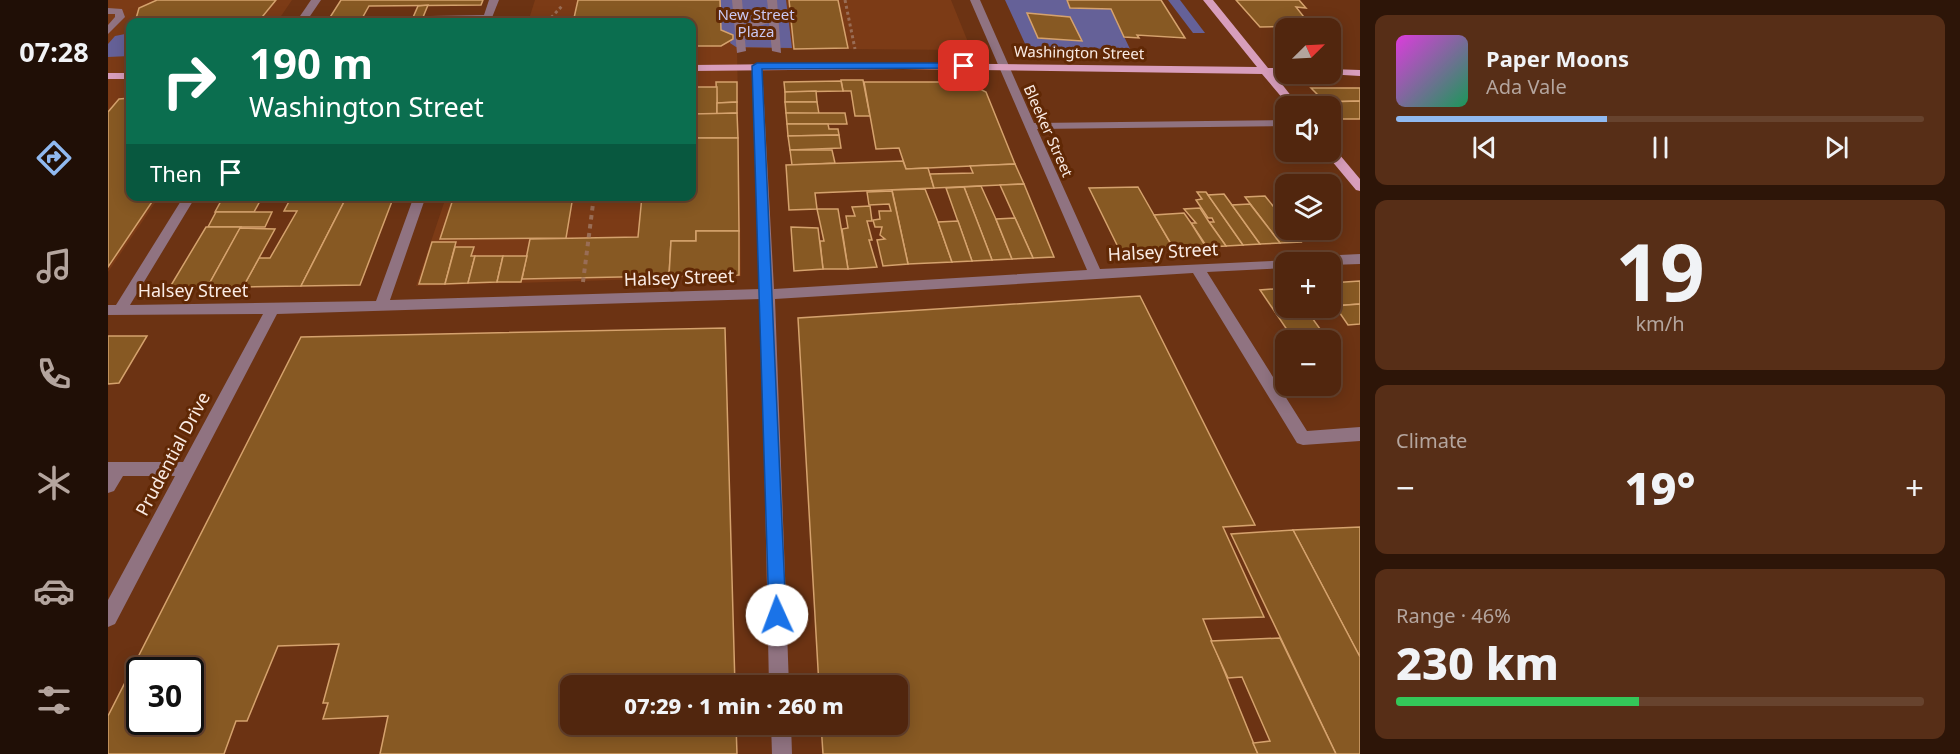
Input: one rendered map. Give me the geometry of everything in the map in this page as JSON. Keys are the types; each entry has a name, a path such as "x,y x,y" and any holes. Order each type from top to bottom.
{"main road":[{"path":"1208,0 1286,96"},
{"name":"Washington Street","path":"696,68 1004,67 1275,71"},
{"path":"1341,72 1360,73"},
{"path":"108,76 126,76"},
{"path":"1339,162 1360,187"}],"street":[{"path":"305,18 316,0"},
{"path":"430,18 488,18 494,0"},
{"path":"772,0 777,51"},
{"name":"Bleeker Street","path":"975,0 1095,274"},
{"path":"741,1 739,28 741,51"},
{"path":"108,11 119,11 120,17 108,31"},
{"path":"739,28 774,20"},
{"path":"757,66 767,294 779,675"},
{"path":"1029,126 1275,123"},
{"path":"114,310 187,201"},
{"path":"381,305 418,201"},
{"path":"1341,260 1360,259"},
{"name":"Halsey Street","path":"114,310 273,309 767,294 1275,264"},
{"path":"1197,268 1303,438 1360,434"},
{"name":"Prudential Drive","path":"108,618 273,309"},
{"path":"108,486 113,469 188,469"},
{"path":"781,735 782,754"}],"path":[{"path":"845,0 856,51"},
{"path":"551,18 562,6"},
{"path":"581,299 593,201"}],"shaded area":[{"path":"108,0 292,0 280,18 126,18 126,201 156,201 108,272"},
{"path":"535,0 951,0 970,47 965,50 737,48 741,276 416,286 445,201 696,201 696,18 529,18"}],"green space":[{"name":"New Street Plaza","path":"720,0 786,0 792,48 736,47 730,43 733,35 721,30"},
{"path":"1005,0 1067,0 1071,8 1111,9 1130,49 1027,48"},
{"path":"1168,0 1180,0 1205,33 1193,33"},
{"path":"126,34 126,56 108,57 108,44 115,36"}],"building":[{"path":"157,0 276,0 261,18 136,18 139,8"},
{"path":"341,0 483,0 481,5 369,6 362,18 330,18"},
{"path":"578,0 720,0 721,30 733,35 733,39 721,46 696,46 696,18 574,18"},
{"path":"789,0 838,0 848,48 794,49"},
{"path":"1067,0 1161,0 1185,38 1137,35 1139,38 1124,37 1111,9 1070,8"},
{"path":"1236,0 1299,0 1306,8 1296,7 1305,18 1275,18 1275,27 1260,27"},
{"path":"428,5 423,18 413,18 418,6"},
{"path":"1027,13 1070,17 1082,41 1038,38"},
{"path":"841,80 863,80 870,116 855,116 851,91 843,91"},
{"path":"841,81 843,91 785,92 784,82"},
{"path":"716,82 737,82 737,102 717,103"},
{"path":"864,82 966,82 986,92 1015,164 906,169 899,148 876,149"},
{"path":"696,87 717,87 717,114 696,114"},
{"path":"1311,88 1360,88 1360,101 1341,102 1341,96 1319,96"},
{"path":"816,91 817,102 785,102 785,92"},
{"path":"126,98 126,201 153,201 108,267 108,112 119,99"},
{"path":"1360,101 1360,119 1341,119 1341,102"},
{"path":"737,102 737,113 717,114 717,103"},
{"path":"785,102 817,102 819,114 786,113"},
{"path":"737,113 738,138 696,138 696,114"},
{"path":"786,113 845,113 847,124 787,124"},
{"path":"787,124 828,124 829,129 838,129 839,135 788,136"},
{"path":"839,135 841,148 790,150 788,136"},
{"path":"696,138 738,138 739,231 696,231 696,241 671,241 669,276 522,279 530,239 638,237 642,201 696,201"},
{"path":"790,150 832,150 835,163 792,165"},
{"path":"903,161 906,169 928,168 934,188 815,193 817,209 789,210 786,165"},
{"path":"1015,164 1024,184 934,188 930,174 973,173 970,166"},
{"path":"1024,184 1054,257 1033,258 1000,185"},
{"path":"981,186 1012,259 992,260 964,187"},
{"path":"964,187 992,260 972,261 946,188"},
{"path":"1138,187 1174,249 1120,251 1089,188"},
{"path":"925,189 952,262 908,264 892,190"},
{"path":"892,191 908,264 883,266 877,240 885,239 880,235 882,227 875,227 873,220 880,219 879,211 891,211 889,204 869,205 867,192"},
{"path":"1197,192 1206,192 1243,245 1226,246 1209,222 1214,222 1212,218 1208,218 1196,200 1202,199"},
{"path":"1224,194 1260,244 1243,245 1208,195"},
{"path":"1265,196 1275,208 1275,236 1245,197"},
{"path":"221,201 260,201 254,212 215,212"},
{"path":"289,201 344,201 301,286 243,287 259,258 270,258 297,211 284,211"},
{"path":"344,201 392,201 360,285 301,286"},
{"path":"452,201 572,201 566,238 440,239"},
{"path":"1250,204 1275,236 1275,240 1280,243 1260,244 1232,205"},
{"path":"870,206 872,221 867,221 872,240 869,240 877,267 848,269 842,229 848,228 846,216 855,216 852,207"},
{"path":"1200,208 1226,246 1207,247 1191,223 1196,223 1184,209"},
{"path":"817,209 838,209 848,269 823,269 820,241 824,241"},
{"path":"216,212 272,212 265,227 208,227"},
{"path":"1184,213 1206,247 1174,249 1154,215"},
{"path":"1015,218 1033,258 1012,259 996,219"},
{"path":"958,221 972,261 952,262 938,222"},
{"path":"206,227 241,227 208,286 170,287"},
{"path":"791,227 818,228 823,269 794,271"},
{"path":"240,228 275,229 243,287 208,286"},
{"path":"696,231 739,231 739,275 669,276 671,241 696,241"},
{"path":"1278,240 1299,240 1301,242 1280,243"},
{"path":"432,242 456,242 445,284 419,284"},
{"path":"455,247 474,247 471,256 475,256 468,283 445,284"},
{"path":"475,256 503,256 497,282 468,283"},
{"path":"503,256 527,256 521,282 497,282"},
{"path":"1360,281 1360,304 1341,305 1341,282"},
{"path":"1275,289 1275,312 1260,290"},
{"path":"1140,296 1255,525 1223,527 1264,617 1203,619 1258,754 823,754 822,735 908,735 908,675 818,675 798,318"},
{"path":"1360,304 1360,324 1348,325 1341,315 1341,306"},
{"path":"1279,318 1312,318 1321,330 1287,330"},
{"path":"725,328 735,675 560,675 560,735 736,735 737,754 380,754 388,716 323,719 328,703 323,703 339,644 278,646 247,721 236,721 224,754 108,754 108,716 126,681 126,735 204,735 204,657 138,657 301,337"},
{"path":"108,336 147,336 119,383 108,384"},
{"path":"1360,527 1360,657 1293,530"},
{"path":"1293,530 1360,657 1360,754 1336,754 1231,534"},
{"path":"1280,638 1336,754 1258,754 1253,743 1270,741 1242,677 1228,678 1211,641"}],"route":[{"path":"777,615 767,277 757,66 964,66"}]}
